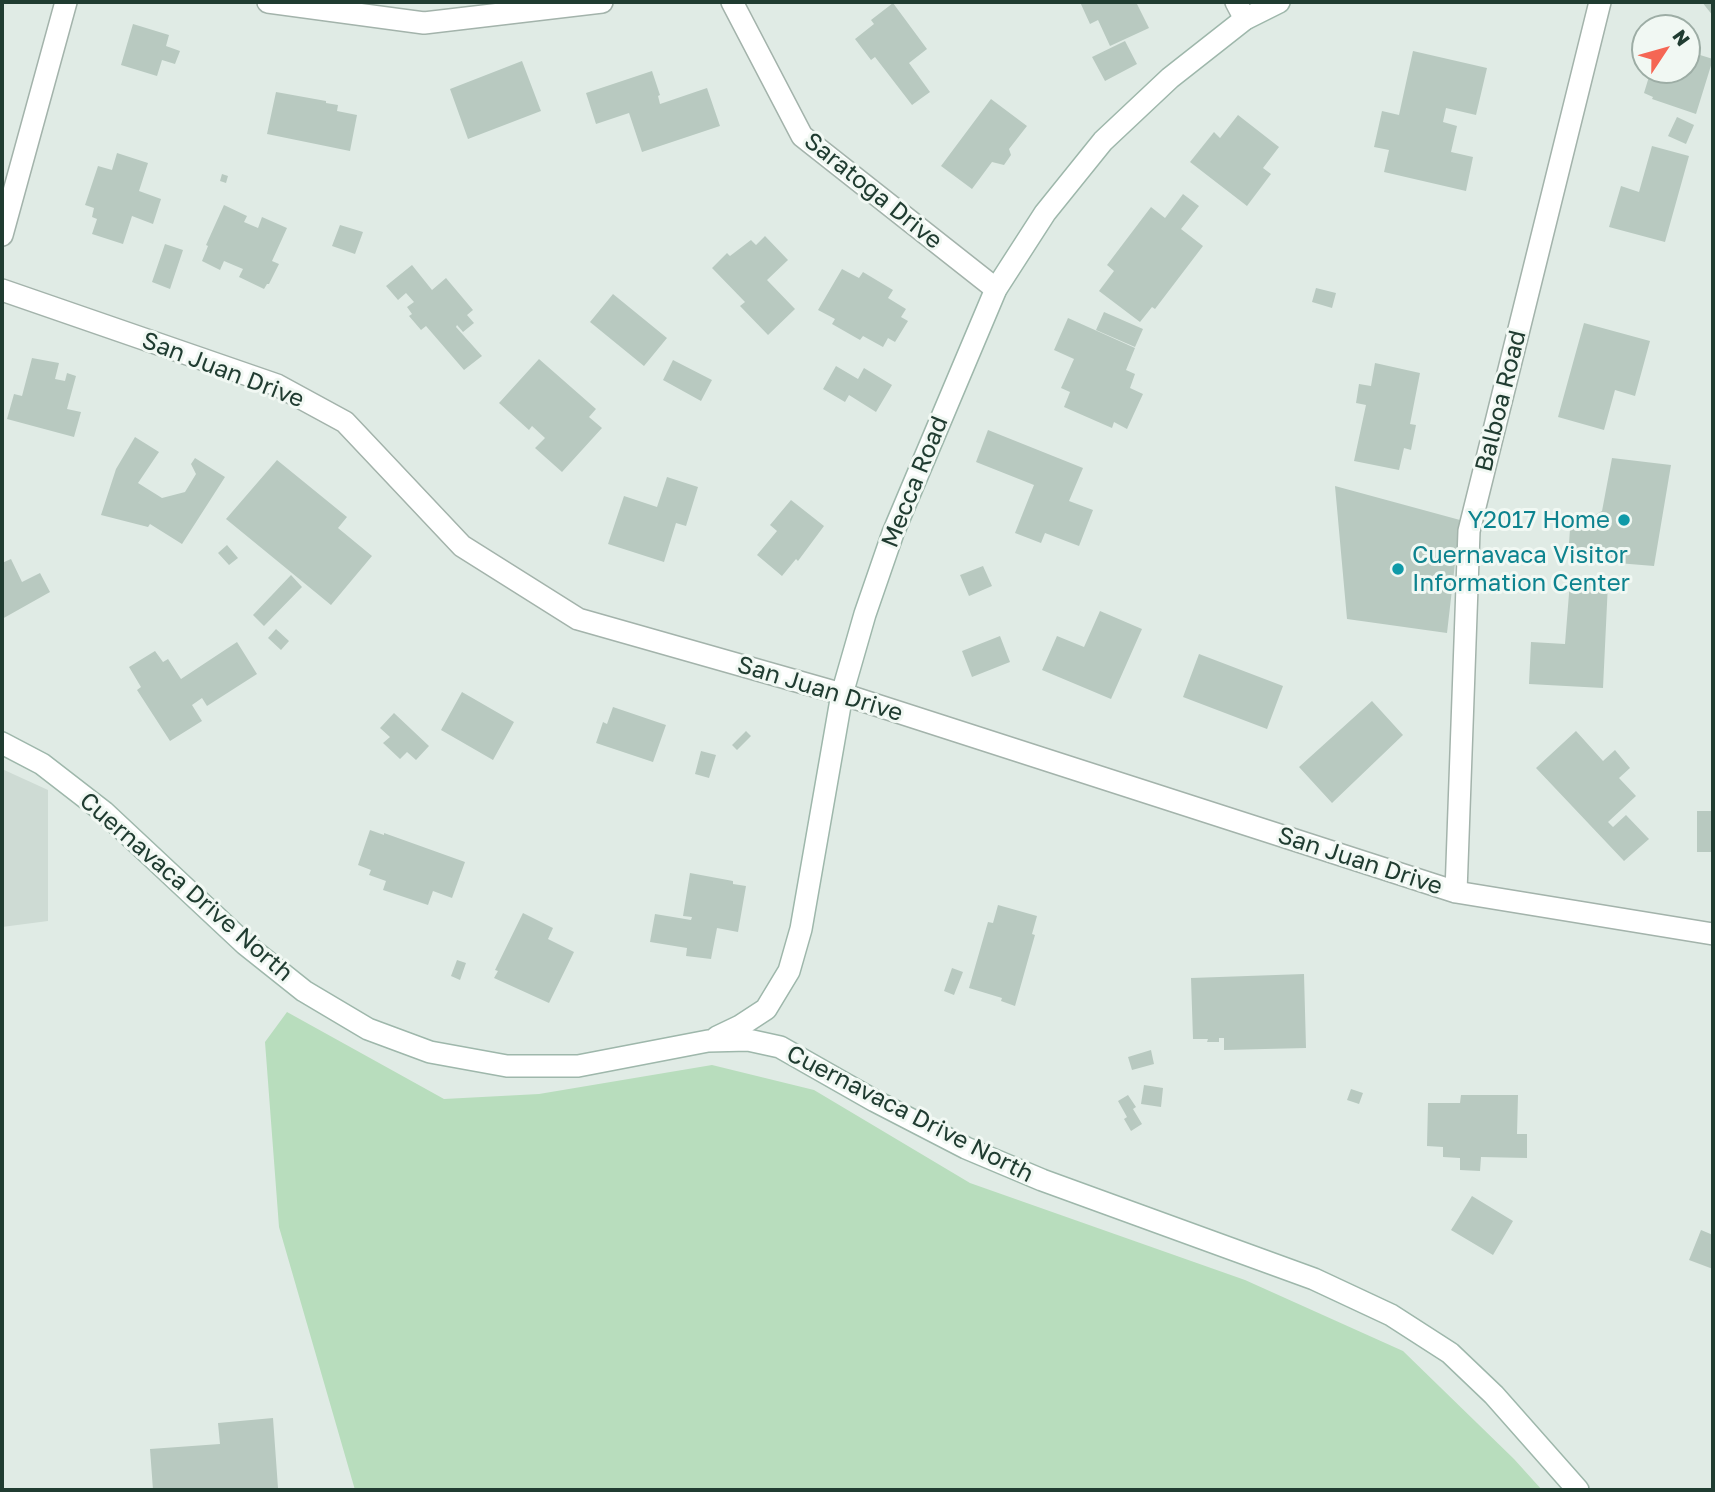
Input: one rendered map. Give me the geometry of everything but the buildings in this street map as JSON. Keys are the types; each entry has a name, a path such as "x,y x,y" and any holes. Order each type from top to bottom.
{"street":[{"path":"2,235 66,2"},
{"path":"268,2 424,23 602,2"},
{"name":"Saratoga Drive","path":"732,2 802,136 996,289"},
{"name":"Mecca Road","path":"708,1041 740,1026 766,1009 789,971 801,929 842,694 865,614 893,533 996,289 1045,213 1103,141 1240,10 1279,2"},
{"name":"Balboa Road","path":"1456,892 1469,531 1600,2"},
{"name":"San Juan Drive","path":"2,290 277,385 345,422 462,546 578,618 842,694 1456,892 1713,934"},
{"name":"Cuernavaca Drive North","path":"2,743 42,764 104,812 245,944 296,985 368,1029 430,1052 507,1066 579,1066 708,1041 748,1040 780,1047 875,1101 966,1147 1042,1180 1314,1279 1391,1315 1450,1353 1494,1395 1578,1490"}],"shaded area":[{"path":"2,769 48,790 48,921 2,927"}],"green space":[{"path":"287,1012 444,1099 539,1094 712,1065 814,1090 970,1183 1245,1280 1403,1351 1514,1459 1542,1490 355,1490 279,1227 265,1042"}],"place":[{"name":"Y2017 Home","path":"1624,520"},
{"name":"Cuernavaca Visitor Information Center","path":"1398,569"}]}
